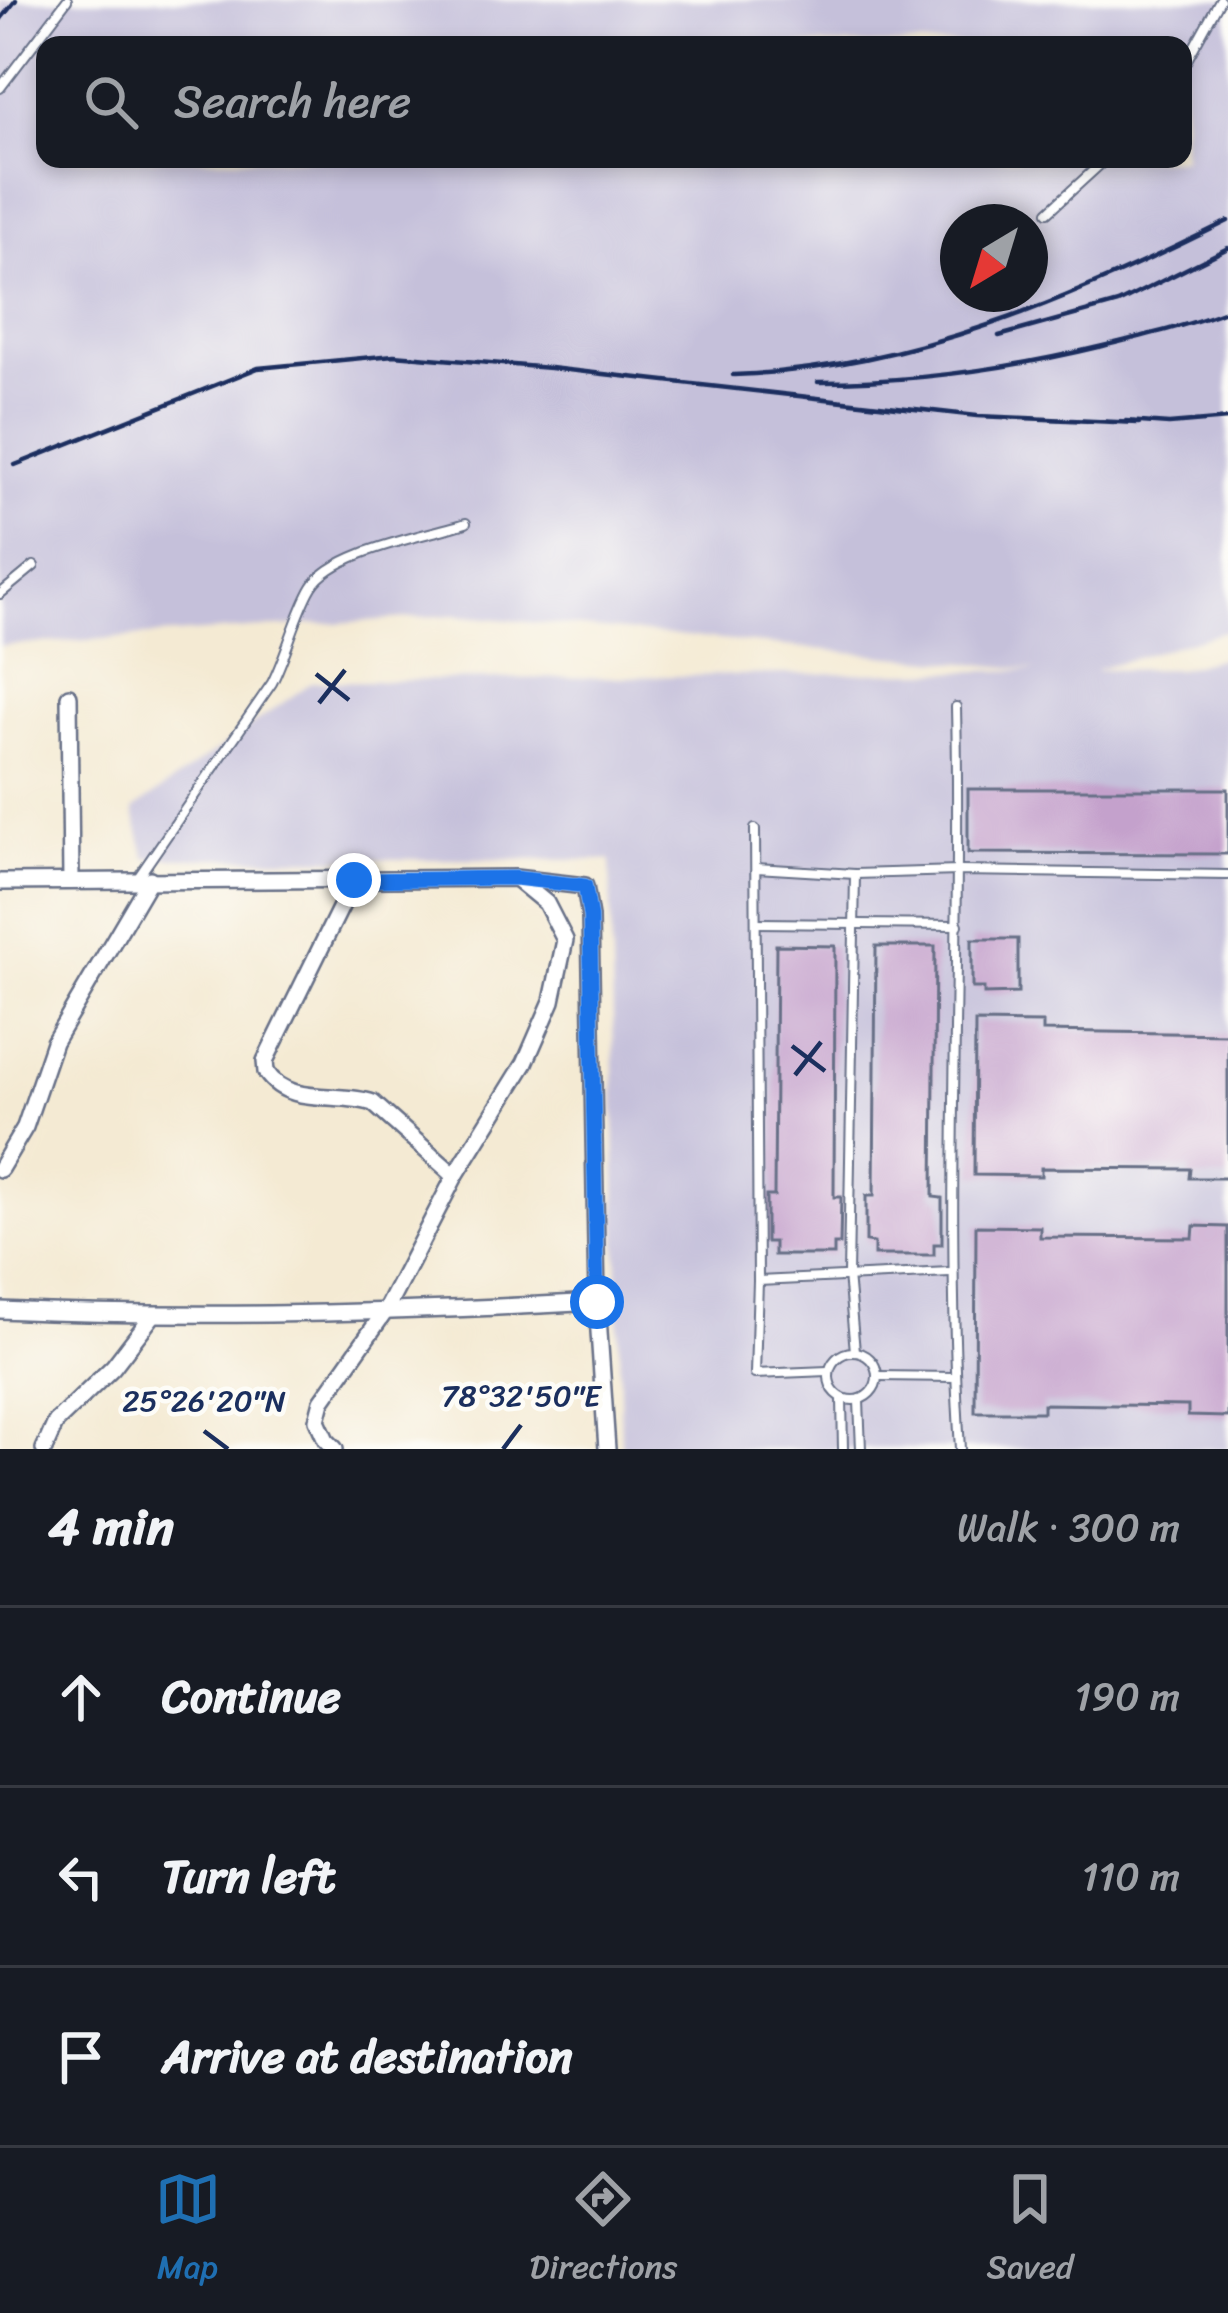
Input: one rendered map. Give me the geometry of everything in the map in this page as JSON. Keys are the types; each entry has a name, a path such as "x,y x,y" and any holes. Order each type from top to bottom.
{"street":[{"path":"69,696 70,881"},
{"path":"0,882 515,878 585,886 590,917 597,1302 607,1449"},
{"path":"335,1449 317,1420 322,1401 385,1313 455,1176 524,1063 552,1001 565,940 545,903 515,878"},
{"path":"0,1169 25,1127 54,1042 144,880"},
{"path":"354,880 265,1061 266,1072 281,1088 294,1093 373,1103 455,1176"},
{"path":"0,1310 153,1316 385,1313 597,1302"},
{"path":"44,1449 56,1422 113,1366 153,1316"}],"lane":[{"path":"40,36 67,0"},
{"path":"1192,51 1220,0"},
{"path":"0,88 36,41"},
{"path":"1048,212 1096,168"},
{"path":"144,880 272,683 309,591 324,570 466,523"},
{"path":"0,594 34,566"},
{"path":"956,707 959,871 950,1272 960,1449"},
{"path":"755,829 755,1374 828,1371"},
{"path":"756,868 855,874 1228,875"},
{"path":"855,874 848,1275 855,1351"},
{"path":"757,923 958,925"},
{"path":"758,1281 950,1272"},
{"path":"855,1351 871,1359 878,1376 873,1392 859,1401 842,1399 830,1388 828,1371 838,1356 855,1351"},
{"path":"878,1376 955,1377"},
{"path":"842,1399 843,1449"},
{"path":"859,1401 861,1449"}],"shaded area":[{"path":"0,0 1228,0 1228,630 1094,670 1179,669 1228,656 1228,1449 621,1449 610,860 146,858 133,810 312,682 1038,670 455,615 0,646"}],"building":[{"path":"968,789 1228,789 1228,854 968,853"},
{"path":"972,939 1018,939 1018,993 984,994 984,988 972,988"},
{"path":"776,945 835,946 834,1197 841,1197 840,1244 834,1244 834,1255 774,1255 774,1242 766,1242 766,1196 774,1196"},
{"path":"876,946 935,946 933,1197 942,1198 942,1244 934,1244 934,1255 874,1255 874,1243 866,1242 866,1196 874,1196"},
{"path":"975,1022 1043,1023 1043,1031 1228,1034 1228,1178 1189,1178 1190,1169 1041,1168 1041,1176 974,1175"},
{"path":"976,1226 1040,1227 1040,1237 1193,1238 1194,1226 1228,1227 1228,1417 1188,1416 1188,1406 1043,1404 1043,1412 975,1412"}],"railway":[{"path":"0,20 16,0"},
{"path":"733,375 863,359 988,325 1110,277 1228,221"},
{"path":"999,336 1118,303 1228,248"},
{"path":"818,382 927,377 1032,361 1182,326 1228,310"},
{"path":"15,465 258,368 394,355 977,416 1139,423"},
{"path":"1126,421 1169,424 1228,419"}],"route":[{"path":"354,880 515,878 585,886 590,917 597,1302"}]}
